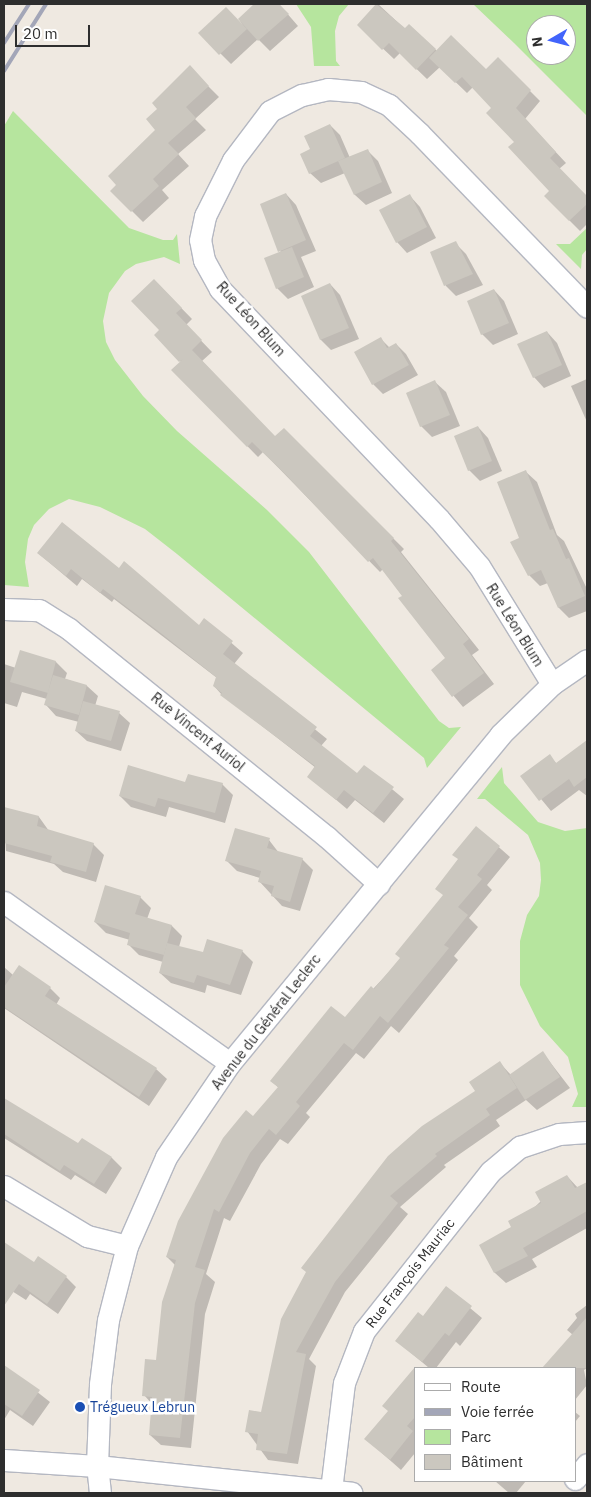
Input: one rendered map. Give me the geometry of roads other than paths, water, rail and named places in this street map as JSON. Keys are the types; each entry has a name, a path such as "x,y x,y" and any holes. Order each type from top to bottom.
{"street":[{"name":"Rue Léon Blum","path":"552,684 479,566 440,519 220,290 204,260 200,240 205,216 233,160 270,111 302,95 328,89 361,92 389,105 420,134 587,307"},
{"name":"Rue Vincent Auriol","path":"4,609 39,610 69,629 327,837 378,884"},
{"name":"Avenue du Général Leclerc","path":"100,1493 97,1466 100,1384 108,1320 127,1246 166,1157 230,1064 500,735 552,684 587,660"},
{"path":"4,902 230,1064"},
{"name":"Rue François Mauriac","path":"331,1490 344,1383 364,1331 490,1171 520,1147 559,1134 587,1132"},
{"path":"4,1186 88,1236 127,1246"},
{"path":"4,1460 97,1466 352,1493"},
{"path":"576,1478 587,1464"},
{"path":"563,1493 572,1482"}],"railway":[{"path":"4,43 29,4"},
{"path":"4,71 46,4"}],"place":[{"name":"Trégueux Lebrun","path":"80,1407"}]}
